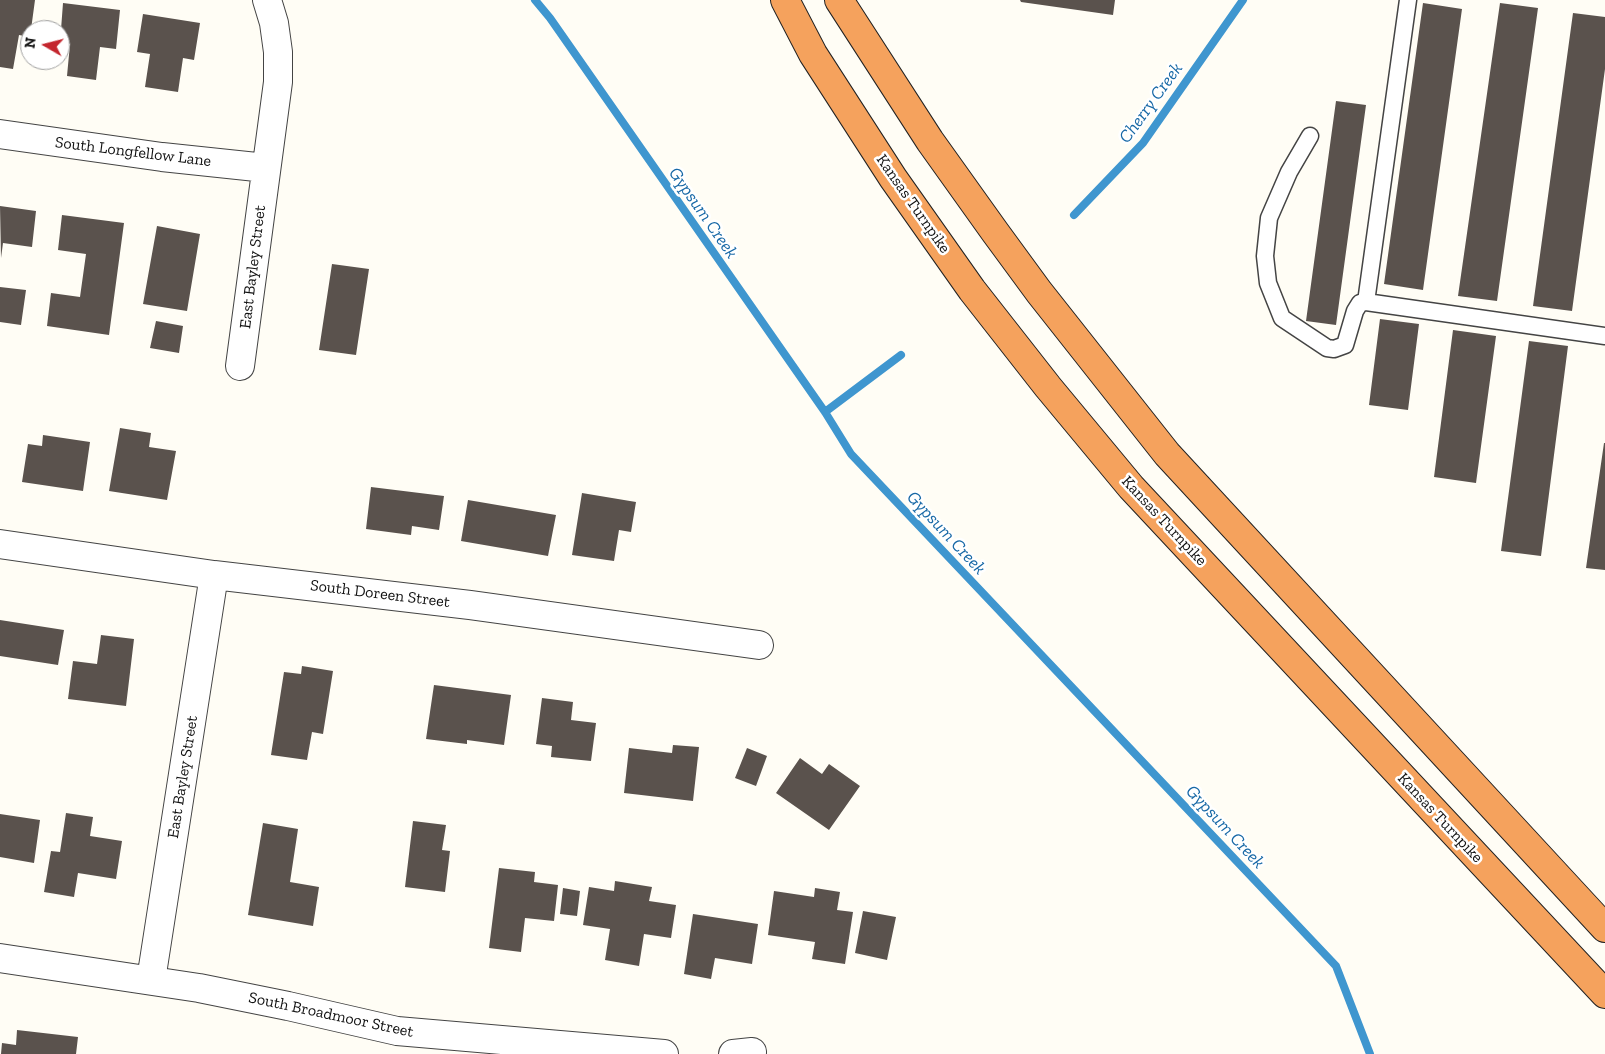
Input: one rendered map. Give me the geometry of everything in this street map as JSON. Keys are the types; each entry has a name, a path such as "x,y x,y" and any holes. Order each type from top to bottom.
{"highway":[{"name":"Kansas Turnpike","path":"784,0 813,54 893,178 972,290 1130,487 1605,994"},
{"path":"839,0 930,141 1039,292 1167,454 1605,928"}],"street":[{"name":"East Bayley Street","path":"240,366 278,82 278,52 274,23 267,0"},
{"name":"South Longfellow Lane","path":"0,134 162,157 266,168"},
{"name":"South Doreen Street","path":"0,544 214,575 470,605 759,646"},
{"name":"East Bayley Street","path":"151,980 214,575"},
{"name":"South Broadmoor Street","path":"0,958 151,980 288,1006 397,1031 664,1054"}],"lane":[{"path":"1366,302 1408,0"},
{"path":"1310,136 1289,172 1269,218 1265,256 1268,283 1282,318 1327,348 1334,349 1345,344 1355,311 1360,304 1366,302 1605,336"}],"building":[{"path":"0,0 35,0 32,20 20,20 20,35 13,69 0,67"},
{"path":"1020,0 1115,0 1113,15 1021,2"},
{"path":"63,3 120,10 116,49 100,47 96,80 67,76 68,70 70,70 70,20 62,20"},
{"path":"1423,3 1462,9 1423,290 1384,284"},
{"path":"1500,3 1538,8 1497,301 1458,296"},
{"path":"1573,13 1605,17 1605,69 1572,311 1533,306"},
{"path":"143,14 200,23 194,60 183,58 178,92 145,87 150,54 137,52"},
{"path":"1336,101 1366,105 1336,325 1306,321"},
{"path":"0,206 36,211 32,247 3,243 1,258"},
{"path":"62,215 124,223 109,335 47,326 51,293 80,297 86,254 58,250"},
{"path":"157,226 200,234 187,311 143,304"},
{"path":"332,264 369,269 356,355 319,350"},
{"path":"0,287 26,290 21,325 0,322"},
{"path":"1380,319 1419,324 1408,410 1369,405"},
{"path":"156,321 183,326 179,353 150,348"},
{"path":"1453,330 1496,336 1476,483 1434,477"},
{"path":"1529,341 1568,346 1541,556 1501,551"},
{"path":"120,428 151,433 149,447 176,451 167,500 109,491"},
{"path":"43,435 90,442 83,491 22,482 28,444 42,446"},
{"path":"1605,443 1605,570 1586,568"},
{"path":"371,487 444,496 439,530 412,526 411,535 366,529"},
{"path":"582,493 636,502 631,532 619,530 614,561 572,555"},
{"path":"468,500 556,515 548,556 461,541"},
{"path":"0,620 64,630 58,665 0,656"},
{"path":"101,635 134,639 126,706 68,699 73,661 97,664"},
{"path":"302,666 333,671 323,734 312,732 307,760 271,755 284,672 301,674"},
{"path":"434,685 511,695 504,745 467,740 467,744 426,739"},
{"path":"542,698 573,702 571,720 596,723 591,761 551,757 552,746 536,744"},
{"path":"673,745 699,747 693,801 624,793 629,748 672,753"},
{"path":"747,748 767,756 756,786 735,778"},
{"path":"800,758 822,774 829,764 860,786 829,830 776,793"},
{"path":"66,813 93,817 90,836 122,841 116,879 78,873 74,897 44,892 51,851 60,852"},
{"path":"0,814 40,820 34,863 0,857"},
{"path":"413,821 446,825 442,850 450,851 445,892 405,887"},
{"path":"263,823 298,829 290,882 319,887 313,926 248,915"},
{"path":"499,868 535,872 534,882 558,885 554,921 525,918 521,952 489,948"},
{"path":"615,881 652,887 649,901 676,905 671,938 644,934 639,966 605,960 610,929 583,925 589,887 614,891"},
{"path":"563,888 580,891 577,916 560,914"},
{"path":"815,888 840,892 837,910 853,912 845,964 812,959 815,942 768,935 774,891 814,897"},
{"path":"863,911 896,917 887,960 855,953"},
{"path":"693,914 758,924 752,964 715,958 711,979 684,974"},
{"path":"17,1030 78,1037 76,1054 1,1054 2,1043 16,1045"}],"waterway":[{"name":"Gypsum Creek","path":"535,0 550,18 825,412 851,454 1336,966 1370,1054"},
{"name":"Cherry Creek","path":"1074,215 1143,143 1243,0"},
{"name":"Cherry Creek","path":"825,412 901,355"}]}
